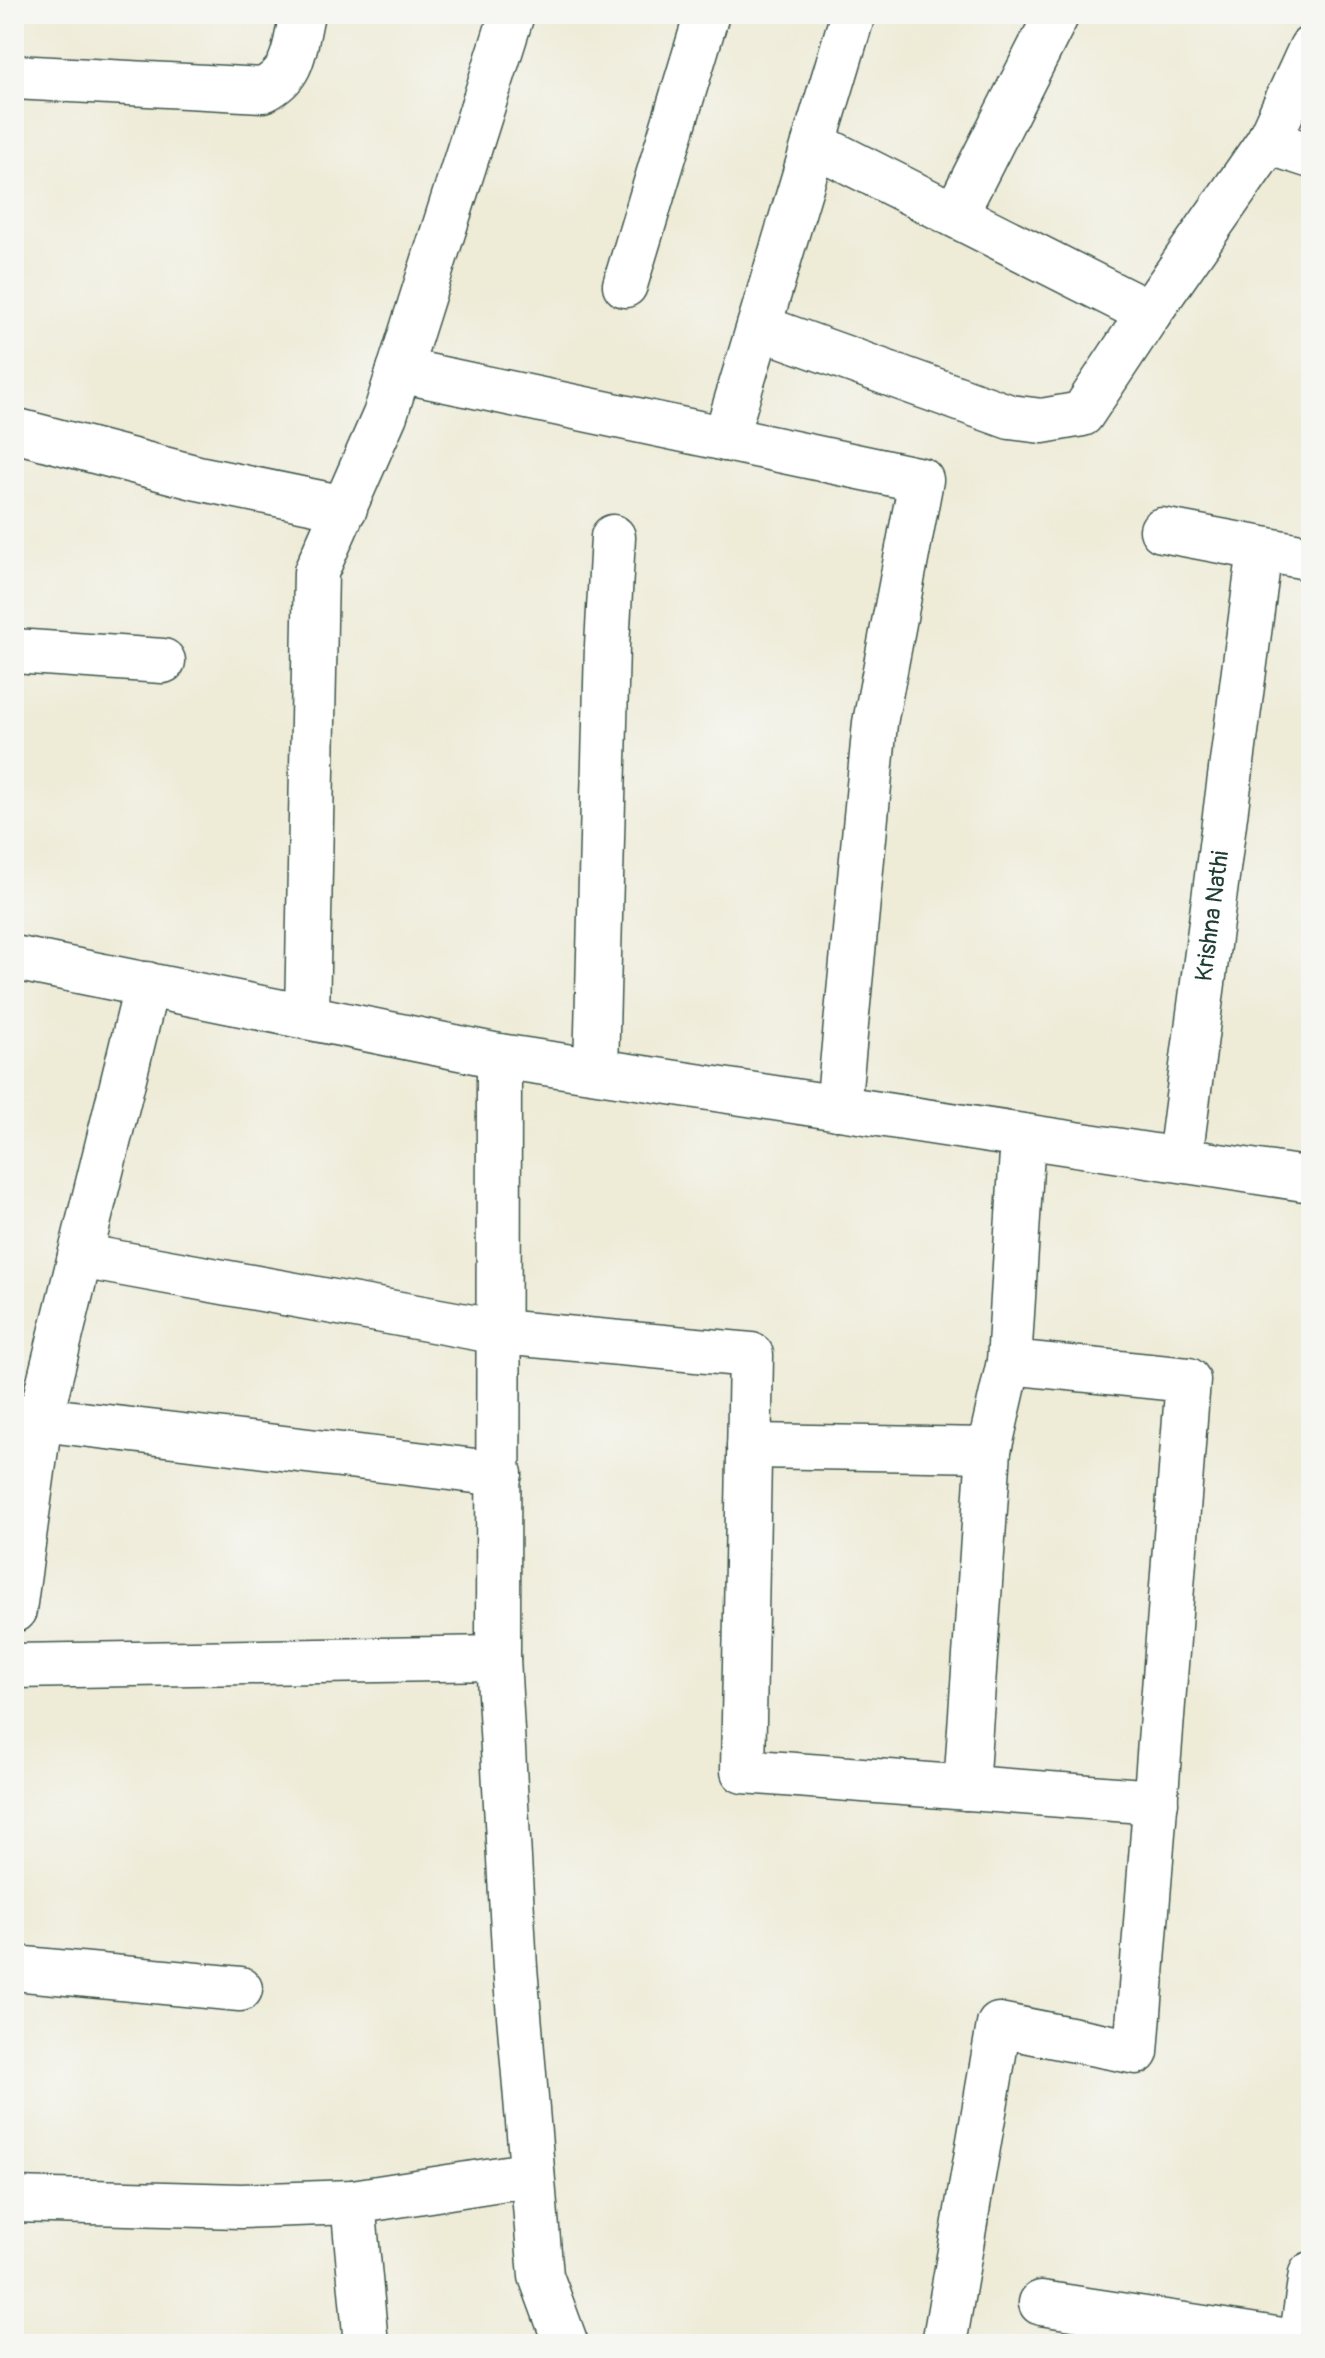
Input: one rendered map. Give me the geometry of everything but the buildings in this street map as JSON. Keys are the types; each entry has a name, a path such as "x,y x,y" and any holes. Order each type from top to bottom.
{"street":[{"path":"14,77 263,90 280,82 291,64 302,14"},
{"path":"307,1016 316,572 385,415 512,14"},
{"path":"625,285 707,14"},
{"path":"725,439 853,14"},
{"path":"955,215 1057,14"},
{"path":"759,327 1010,417 1042,421 1082,414 1268,142 1311,48"},
{"path":"1268,142 1311,156"},
{"path":"814,144 1149,313"},
{"path":"399,370 921,480 875,723 838,1108"},
{"path":"14,430 198,478 345,508"},
{"path":"1162,530 1311,558"},
{"path":"596,1070 607,646 613,537"},
{"name":"Krishna Nathi","path":"1180,1158 1260,549"},
{"path":"14,651 163,661"},
{"path":"14,958 499,1056 1311,1180"},
{"path":"14,1610 27,1417 80,1256 147,984"},
{"path":"499,1056 498,1658 515,1968 541,2276 566,2344"},
{"path":"966,1788 989,1450 1009,1362 1023,1136"},
{"path":"80,1256 499,1332 751,1355 743,1771 1156,1802"},
{"path":"944,2344 999,2025 1136,2052 1188,1380 1009,1362"},
{"path":"27,1417 500,1474"},
{"path":"749,1446 989,1450"},
{"path":"14,1666 498,1658"},
{"path":"14,1968 240,1989"},
{"path":"14,2200 241,2206 353,2202 532,2174"},
{"path":"353,2202 366,2344"},
{"path":"1041,2303 1304,2343 1311,2274"}]}
